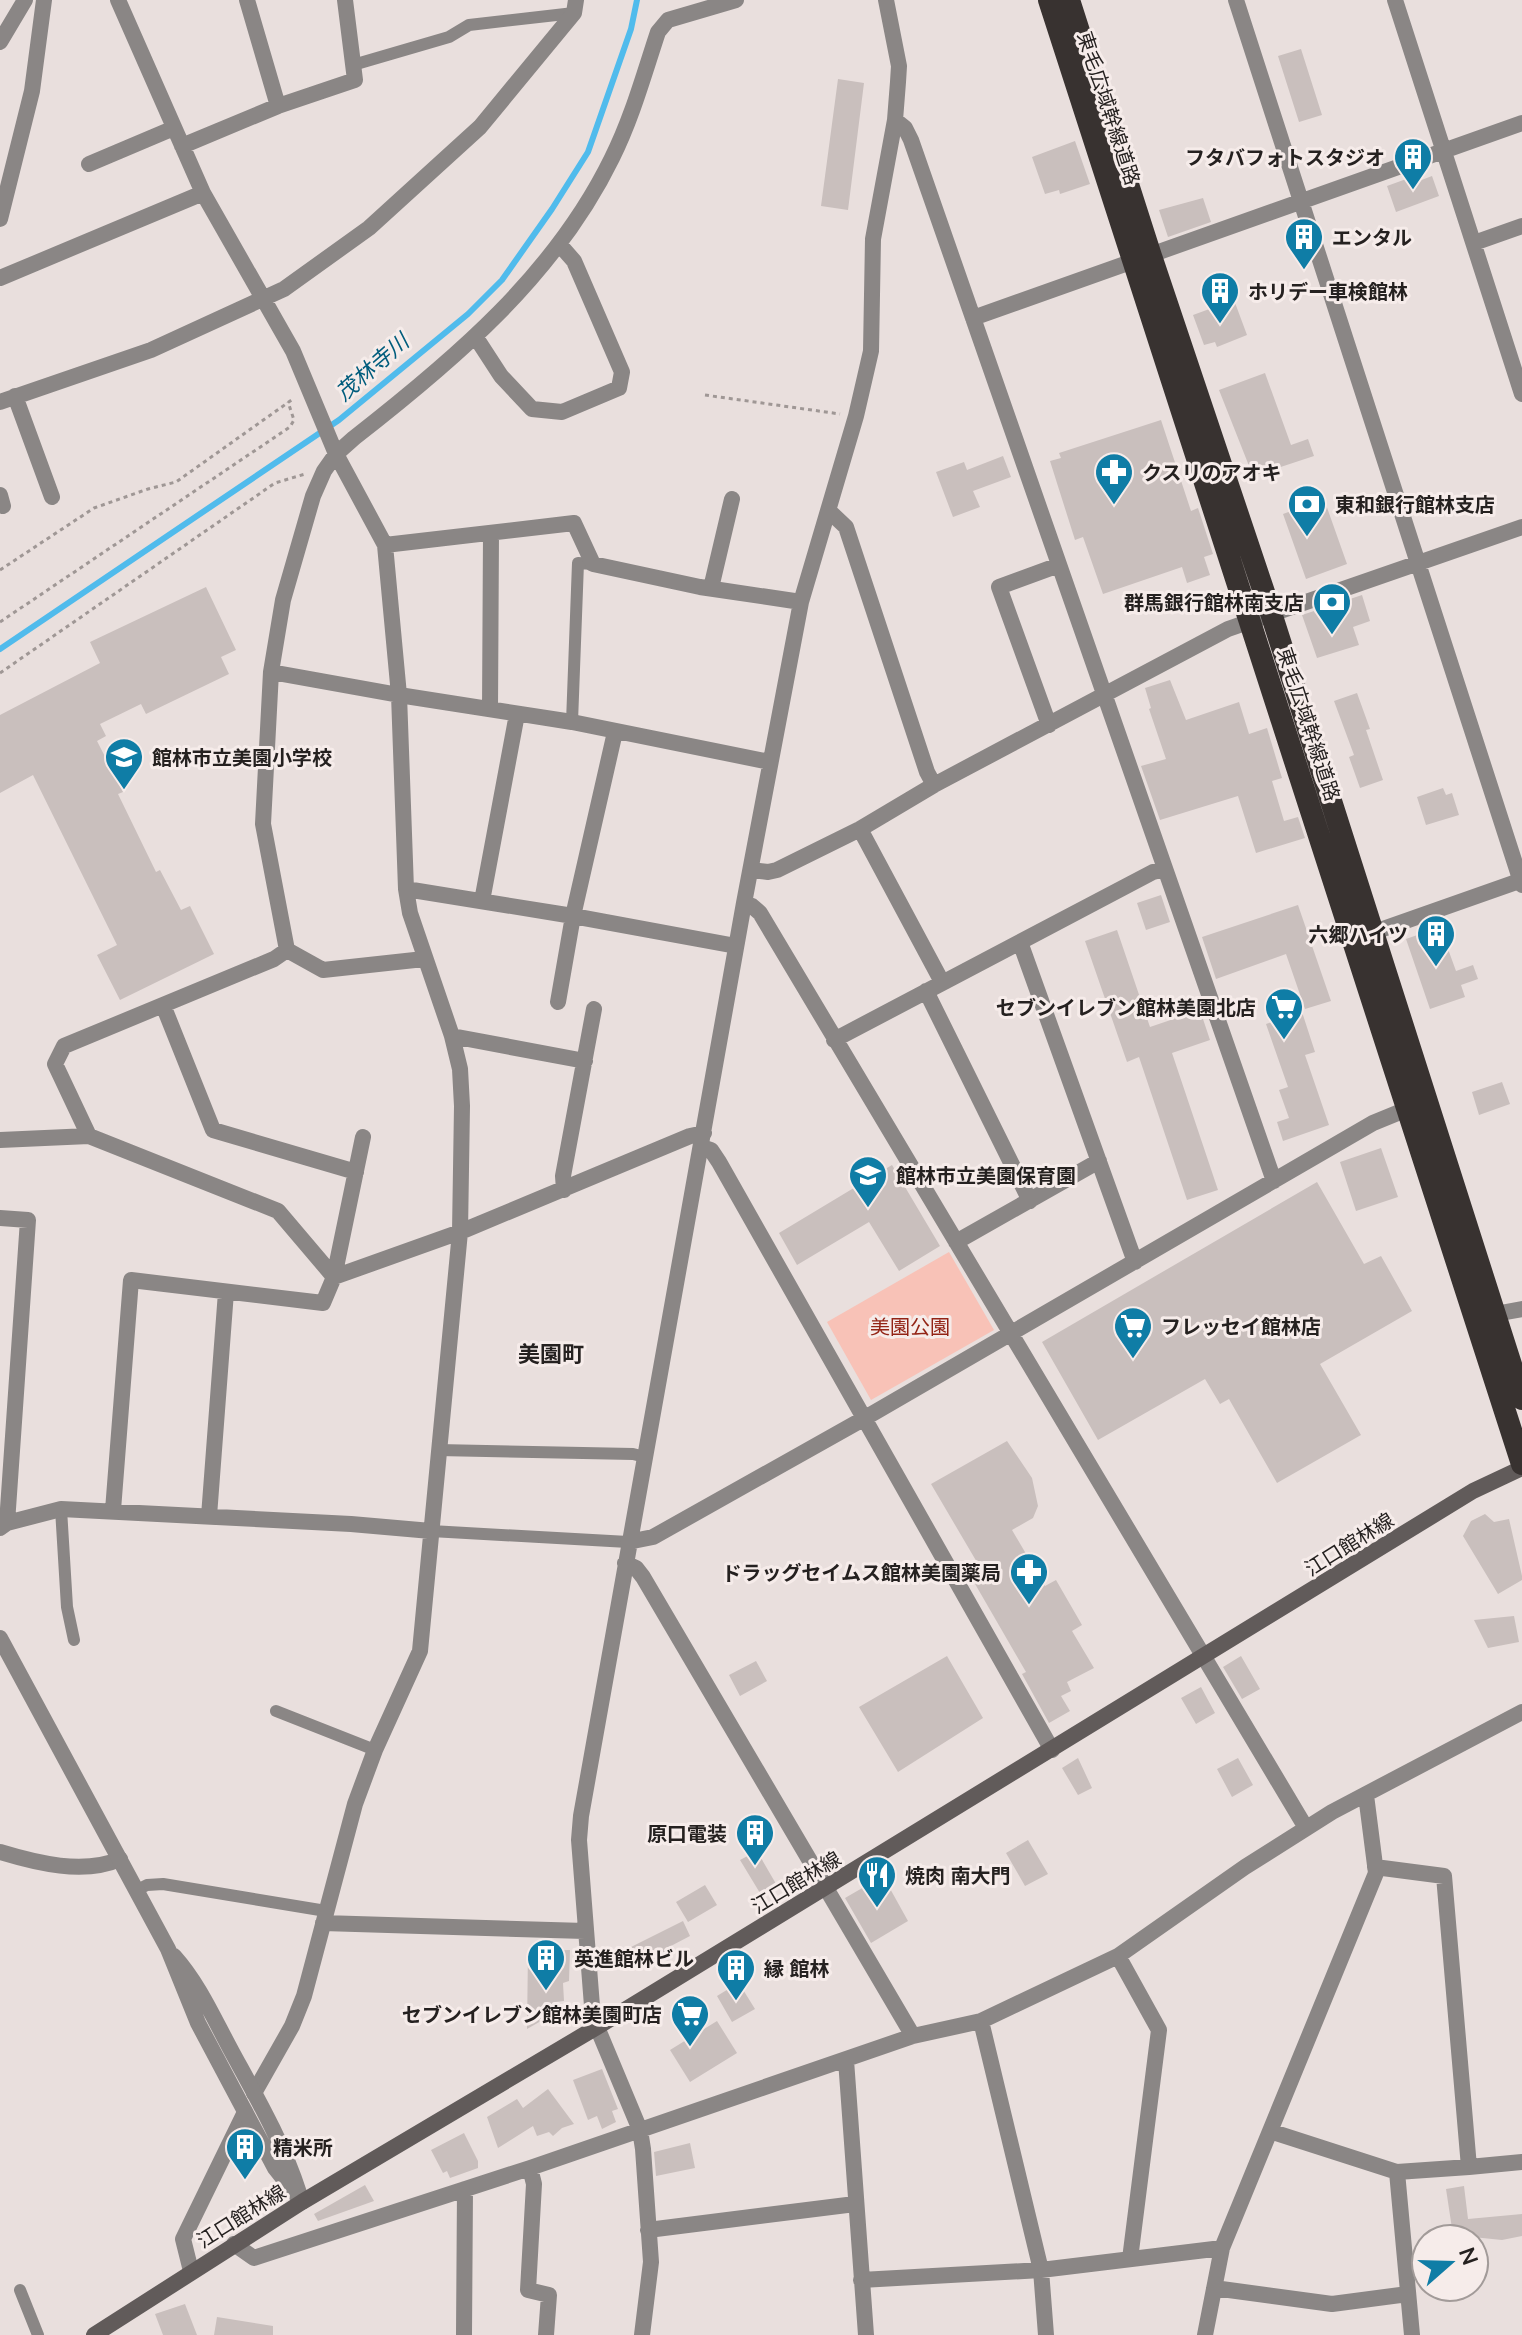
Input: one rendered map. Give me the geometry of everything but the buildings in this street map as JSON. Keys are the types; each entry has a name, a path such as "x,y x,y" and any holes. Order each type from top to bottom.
{"highway":[{"name":"東毛広域幹線道路","path":"1049,0 1142,259 1261,617 1418,1105 1522,1466"},
{"name":"東毛広域幹線道路","path":"1069,0 1142,259"},
{"name":"東毛広域幹線道路","path":"1418,1105 1495,1314 1522,1399"}],"main road":[{"name":"江口館林線","path":"94,2335 302,2202 826,1888 1473,1491 1522,1466"}],"street":[{"path":"0,42 5,25 25,0"},
{"path":"0,219 32,91 44,0"},
{"path":"118,0 203,193 293,351 334,448 385,545 399,695 406,889 410,913 452,1036 460,1069 460,1232 420,1651 375,1750 355,1804 304,1996 292,2026 254,2093"},
{"path":"247,0 278,106"},
{"path":"182,146 278,106 355,80 345,0"},
{"path":"287,950 263,824 271,672 283,600 313,496 334,448 475,336 560,245 611,161 662,24 736,0"},
{"path":"642,2335 651,2262 640,2130 597,2027 592,2006 579,1840 581,1816 736,946 801,602 856,416 871,351 873,239 895,120 899,66 886,0"},
{"path":"1236,0 1521,882 1363,936"},
{"path":"1395,0 1522,394"},
{"path":"52,497 7,399 151,350 284,289 390,210 480,127 575,6"},
{"path":"895,120 905,128 911,140 1274,1181"},
{"path":"973,318 1522,123"},
{"path":"89,164 174,128"},
{"path":"0,278 203,193"},
{"path":"1474,243 1522,226"},
{"path":"475,336 501,376 532,409 562,412 619,388 622,372 574,261 560,245"},
{"path":"711,588 732,499"},
{"path":"829,511 846,527 927,772 934,785"},
{"path":"385,545 574,523 593,564 711,588 801,602"},
{"path":"751,870 777,870 860,829 934,785 1228,629 1522,527"},
{"path":"490,709 491,534"},
{"path":"1049,725 999,587 1059,565"},
{"path":"271,672 572,722 770,762"},
{"path":"482,901 517,714"},
{"path":"558,1002 573,916 615,732"},
{"path":"860,829 942,982"},
{"path":"834,1040 1153,872 1165,869"},
{"path":"406,889 736,946"},
{"path":"744,903 760,913 1306,1828"},
{"path":"1020,942 1135,1262"},
{"path":"287,950 323,970 424,959"},
{"path":"89,1136 55,1064 64,1046 274,959 287,950"},
{"path":"926,991 1030,1201"},
{"path":"163,1005 213,1130 356,1172"},
{"path":"564,1190 563,1176 594,1009"},
{"path":"452,1036 585,1061"},
{"path":"628,1542 653,1537 865,1418 1373,1123 1418,1105"},
{"path":"0,1140 89,1136 278,1211 334,1277"},
{"path":"334,1277 460,1232 690,1136 703,1140 719,1162 1052,1750"},
{"path":"113,1510 131,1280 323,1303 334,1277 363,1137"},
{"path":"956,1242 1099,1161"},
{"path":"0,1218 28,1220 3,1525 61,1509 431,1531"},
{"path":"209,1516 226,1292"},
{"path":"1495,1314 1522,1309"},
{"path":"625,1563 636,1568 643,1577 913,2036"},
{"path":"0,1638 6,1661 168,1949 198,2023 245,2112 275,2168 302,2202"},
{"path":"234,2244 254,2258 530,2168 913,2036 981,2021 1118,1956 1306,1828 1522,1712"},
{"path":"1205,2335 1222,2248 1376,1873 1366,1795"},
{"path":"0,1852 27,1860 91,1867 120,1859"},
{"path":"1375,1867 1444,1876 1469,2167"},
{"path":"325,1917 585,1931"},
{"path":"168,1949 190,1974 254,2093 289,2160 302,2202"},
{"path":"1118,1956 1159,2030 1130,2259"},
{"path":"981,2021 1041,2270 1046,2335"},
{"path":"846,2060 866,2335"},
{"path":"191,2271 183,2239 245,2112"},
{"path":"1270,2131 1397,2172 1522,2162"},
{"path":"530,2168 534,2184 528,2290 549,2295 546,2335"},
{"path":"1397,2172 1412,2335"},
{"path":"464,2335 465,2189"},
{"path":"648,2230 855,2204"},
{"path":"861,2280 1041,2270 1222,2248"},
{"path":"1214,2288 1332,2304 1408,2294"}],"lane":[{"path":"353,65 449,37 469,25 575,6"},
{"path":"572,722 578,563 593,564"},
{"path":"438,1450 633,1454 645,1457"},
{"path":"61,1509 67,1607 74,1640"},
{"path":"431,1531 628,1542"},
{"path":"276,1711 375,1750"},
{"path":"137,1890 147,1885 163,1884 325,1917"},
{"path":"20,2290 38,2335"}],"path":[{"path":"0,570 94,508 176,482 309,387"},
{"path":"705,395 856,416"},
{"path":"0,622 290,427 294,420 288,402"},
{"path":"0,673 275,483 324,471"}],"green space":[{"name":"美園公園","path":"949,1252 994,1330 871,1400 827,1322"}],"waterway":[{"name":"茂林寺川","path":"0,649 339,420 468,314 502,280 588,152 631,29 637,0"}],"place":[{"name":"フタバフォトスタジオ","path":"1413,191"},
{"name":"エンタル","path":"1304,271"},
{"name":"ホリデー車検館林","path":"1220,325"},
{"name":"クスリのアオキ","path":"1114,506"},
{"name":"東和銀行館林支店","path":"1307,538"},
{"name":"群馬銀行館林南支店","path":"1332,636"},
{"name":"館林市立美園小学校","path":"124,791"},
{"name":"六郷ハイツ","path":"1436,968"},
{"name":"セブンイレブン館林美園北店","path":"1284,1041"},
{"name":"館林市立美園保育園","path":"868,1209"},
{"name":"フレッセイ館林店","path":"1133,1360"},
{"name":"ドラッグセイムス館林美園薬局","path":"1029,1606"},
{"name":"原口電装","path":"755,1867"},
{"name":"焼肉 南大門","path":"877,1909"},
{"name":"英進館林ビル","path":"546,1992"},
{"name":"縁 館林","path":"736,2002"},
{"name":"セブンイレブン館林美園町店","path":"690,2048"},
{"name":"精米所","path":"245,2181"}],"district":[{"name":"美園町","path":"551,1354"}]}
